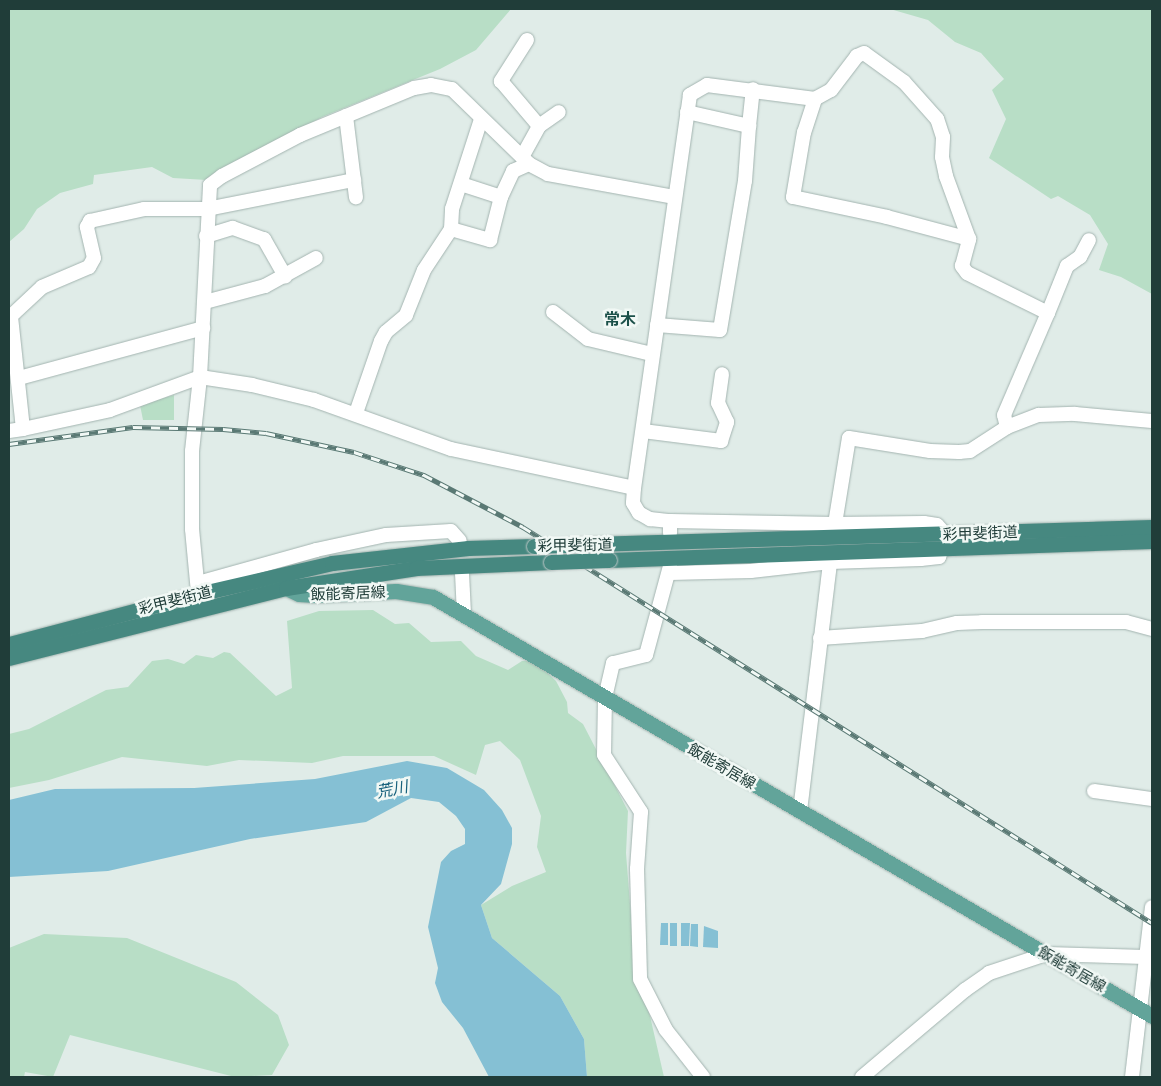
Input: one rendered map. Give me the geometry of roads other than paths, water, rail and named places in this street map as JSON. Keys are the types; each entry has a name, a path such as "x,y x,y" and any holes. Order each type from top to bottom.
{"highway":[{"name":"彩甲斐街道","path":"9,644 199,595 284,581 416,568 609,560 1152,527"},
{"name":"彩甲斐街道","path":"284,581 391,555 534,546 944,541 1152,541"},
{"name":"彩甲斐街道","path":"9,658 199,595"}],"main road":[{"name":"飯能寄居線","path":"284,581 315,595 412,592 434,597 1146,1013"}],"street":[{"path":"527,40 501,81 539,126"},
{"path":"703,1077 666,1030 640,979 638,870 641,812 604,755 605,698 613,663 646,655 670,569 760,571 830,562 921,559 939,557 944,541 937,525 924,523 670,527 639,513 634,503 634,488 690,95 707,85 753,89 815,99 832,90 857,56 864,53 904,82 937,119 943,137 942,157 946,176 969,239 962,266 967,274 1048,313"},
{"path":"460,541 450,531 386,535 316,550 199,595 192,491 205,302 207,209 210,185 222,176 300,135 414,88 431,85 452,89 525,161 548,174 674,197"},
{"path":"657,325 720,330 745,181 753,89"},
{"path":"815,99 804,132 793,197 887,217 969,239"},
{"path":"451,229 490,240 501,197 512,171 525,161 539,126 560,112"},
{"path":"687,112 749,126"},
{"path":"346,116 356,197"},
{"path":"356,413 381,341 386,332 406,315 424,270 451,229 452,208 481,119"},
{"path":"354,180 207,209 144,209 90,221 87,227 94,258 89,268 42,287 10,317 19,378 16,430 110,410 200,377 252,385 356,413 451,449 634,488"},
{"path":"461,184 501,197"},
{"path":"206,236 233,228 264,239 285,276"},
{"path":"1007,427 1004,415 1067,266 1080,257 1089,240"},
{"path":"205,302 246,293 285,276 316,258"},
{"path":"553,312 588,339 652,354"},
{"path":"19,378 203,328"},
{"path":"643,431 721,441 727,422 718,402 722,374"},
{"path":"835,524 849,438 930,451 959,452 970,451 1007,427 1039,415 1075,414 1152,421"},
{"path":"800,811 830,562"},
{"path":"462,573 464,614"},
{"path":"820,638 922,631 956,623 982,622 1126,622 1152,629"},
{"path":"1094,791 1152,799"},
{"path":"1132,1077 1146,1013 1146,956 1152,909"},
{"path":"862,1077 964,990 989,973 1046,954 1146,956"}],"water":[{"name":"荒川","path":"407,761 447,768 484,790 502,810 512,828 512,844 501,884 481,905 492,938 560,996 584,1039 587,1077 489,1077 463,1028 442,1002 435,983 438,968 428,927 441,862 451,851 465,844 465,829 456,816 439,802 411,798 366,822 250,839 108,871 9,877 9,800 55,789 194,788 315,779"},
{"path":"661,923 668,923 668,945 660,945"},
{"path":"670,923 677,923 677,946 670,946"},
{"path":"681,923 690,923 689,946 681,946"},
{"path":"691,924 698,924 698,947 690,946"},
{"path":"704,926 718,931 718,948 703,947"}],"railway":[{"path":"9,444 133,427 223,429 266,433 354,452 424,475 523,527 1152,923"}],"district":[{"name":"常木","path":"620,319"}]}
